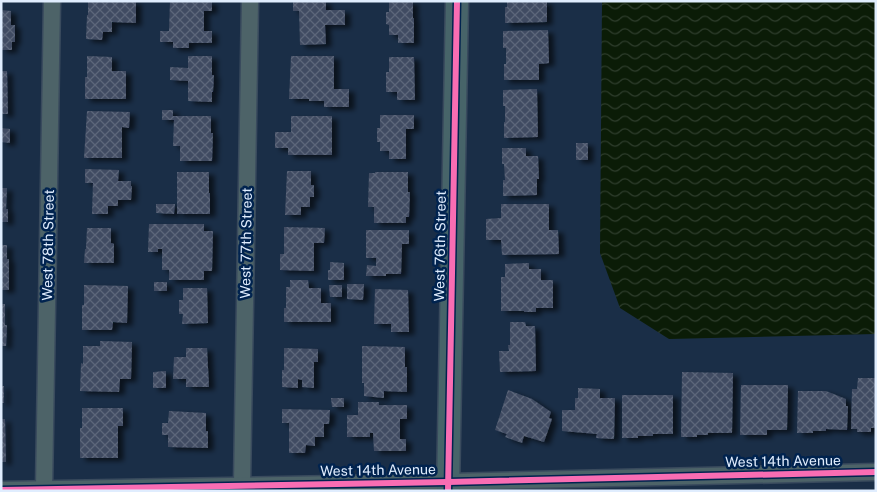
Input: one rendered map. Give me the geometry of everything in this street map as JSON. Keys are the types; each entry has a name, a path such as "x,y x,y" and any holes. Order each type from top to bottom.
{"street":[{"name":"West 78th Street","path":"44,489 52,1"},
{"name":"West 77th Street","path":"242,485 250,1"},
{"name":"West 76th Street","path":"448,486 457,1"},
{"name":"West 14th Avenue","path":"1,490 242,485 448,486 876,472"}],"water":[{"path":"602,1 876,1 876,334 669,339 620,308 600,253"}],"building":[{"path":"88,1 136,1 136,23 112,22 112,32 103,32 102,40 86,39"},
{"path":"170,1 212,1 212,11 204,11 204,31 212,31 212,43 189,43 189,48 173,48 173,42 160,42 160,31 169,31"},
{"path":"293,1 326,1 326,10 345,10 345,25 325,25 326,44 300,45 299,11 293,11"},
{"path":"389,1 413,1 414,43 398,43 398,35 389,35 389,25 386,24 386,12 389,12"},
{"path":"507,1 547,1 547,22 505,23"},
{"path":"1,10 11,11 11,25 15,25 15,42 12,42 12,50 1,50"},
{"path":"548,30 549,63 539,64 539,80 504,80 506,48 503,48 503,31"},
{"path":"87,56 112,57 112,71 126,71 126,99 85,99"},
{"path":"188,56 212,56 212,75 214,75 212,102 188,101 188,81 170,80 170,67 188,68"},
{"path":"291,56 334,56 334,89 349,89 349,107 324,107 324,101 289,99"},
{"path":"389,57 414,57 415,100 397,100 397,92 386,92 386,72 389,72"},
{"path":"1,71 7,71 8,114 1,114"},
{"path":"537,89 538,137 504,138 505,106 503,106 503,90"},
{"path":"162,110 173,110 173,116 211,116 211,133 213,133 212,161 180,161 180,146 173,146 174,120 162,120"},
{"path":"87,111 130,112 129,128 122,127 122,158 84,158"},
{"path":"380,115 414,115 414,129 406,129 406,159 389,159 389,151 380,151 380,142 377,142 377,128 380,128"},
{"path":"291,116 332,116 332,155 288,155 288,148 275,148 275,132 291,132"},
{"path":"1,128 10,129 10,143 1,142"},
{"path":"576,143 588,143 588,160 576,160"},
{"path":"502,148 526,148 526,156 538,156 539,179 537,179 537,195 503,196 503,180 505,180"},
{"path":"85,169 119,170 118,181 131,181 131,200 118,200 118,206 108,206 108,214 92,214 93,183 85,183"},
{"path":"287,171 311,171 311,185 314,185 314,197 310,197 310,207 301,207 301,215 285,215"},
{"path":"177,172 209,172 210,214 177,214"},
{"path":"408,172 408,192 410,192 409,217 406,217 406,223 374,223 374,207 368,207 369,173"},
{"path":"1,188 7,188 6,209 8,209 8,222 1,222"},
{"path":"156,204 175,204 174,214 156,213"},
{"path":"501,204 549,204 549,230 558,230 559,254 502,255 501,240 486,240 486,219 501,218"},
{"path":"149,224 204,224 204,231 213,231 212,271 204,271 204,280 169,280 169,270 162,270 162,249 158,249 158,252 148,252"},
{"path":"284,227 325,228 324,243 314,243 314,271 280,270 280,254 284,254"},
{"path":"87,228 111,228 111,243 114,244 114,263 84,263"},
{"path":"366,230 409,230 409,244 402,244 401,274 366,276 367,265 376,266 376,258 366,258"},
{"path":"1,245 7,245 9,290 1,290"},
{"path":"330,262 344,263 344,280 328,280"},
{"path":"529,263 529,269 541,269 541,280 553,280 553,308 536,308 536,312 501,311 501,277 505,277 505,264"},
{"path":"290,280 308,280 309,288 321,288 321,303 331,303 331,322 284,322 286,287 290,287"},
{"path":"154,282 167,282 167,291 154,291"},
{"path":"347,284 364,284 363,300 347,299"},
{"path":"84,285 128,286 127,323 113,322 112,330 82,330"},
{"path":"329,285 342,285 342,297 330,297"},
{"path":"183,288 207,288 208,323 182,324 183,314 179,314 179,300 183,300"},
{"path":"375,289 408,290 409,332 391,332 391,324 374,324"},
{"path":"1,304 5,304 6,346 1,346"},
{"path":"510,322 525,322 526,326 535,326 536,371 500,372 499,351 509,351"},
{"path":"100,341 132,342 131,379 120,379 119,392 80,391 83,346 100,346"},
{"path":"362,346 405,347 407,392 384,391 384,398 364,396"},
{"path":"186,348 207,348 209,387 186,387 186,379 173,379 174,357 186,357"},
{"path":"284,348 318,349 318,362 314,362 314,388 302,387 302,380 298,379 298,388 282,387"},
{"path":"166,371 166,388 153,388 153,372"},
{"path":"682,372 733,373 732,433 708,433 708,435 697,435 697,437 681,437"},
{"path":"858,378 876,378 876,428 871,428 871,432 857,432 857,429 851,429 852,389 857,389"},
{"path":"741,385 788,385 787,430 767,430 767,435 740,435"},
{"path":"1,386 4,386 4,403 1,403"},
{"path":"578,388 600,389 600,398 615,398 614,439 596,438 597,434 562,431 562,410 575,410 575,398 578,398"},
{"path":"508,390 532,399 551,412 549,418 552,419 544,442 524,436 522,443 505,437 507,434 495,430"},
{"path":"798,391 826,391 846,399 846,406 848,406 847,430 826,429 826,431 813,431 813,433 797,433"},
{"path":"622,395 673,395 673,434 653,434 653,436 638,436 638,438 622,438"},
{"path":"331,398 344,398 344,407 332,407"},
{"path":"358,402 379,402 379,405 407,405 407,419 400,419 400,439 406,439 406,451 374,451 373,433 370,433 370,437 347,437 347,415 358,415"},
{"path":"82,408 123,408 123,426 118,426 118,458 80,458"},
{"path":"282,409 330,410 329,424 324,424 324,437 315,437 315,446 306,445 305,453 289,453 289,423 282,423"},
{"path":"169,411 206,413 208,448 168,447 168,435 162,435 162,423 168,423"},
{"path":"1,419 5,419 6,462 1,462"}],"cycle path":[{"path":"448,491 457,1"},
{"path":"1,490 876,472"}]}
